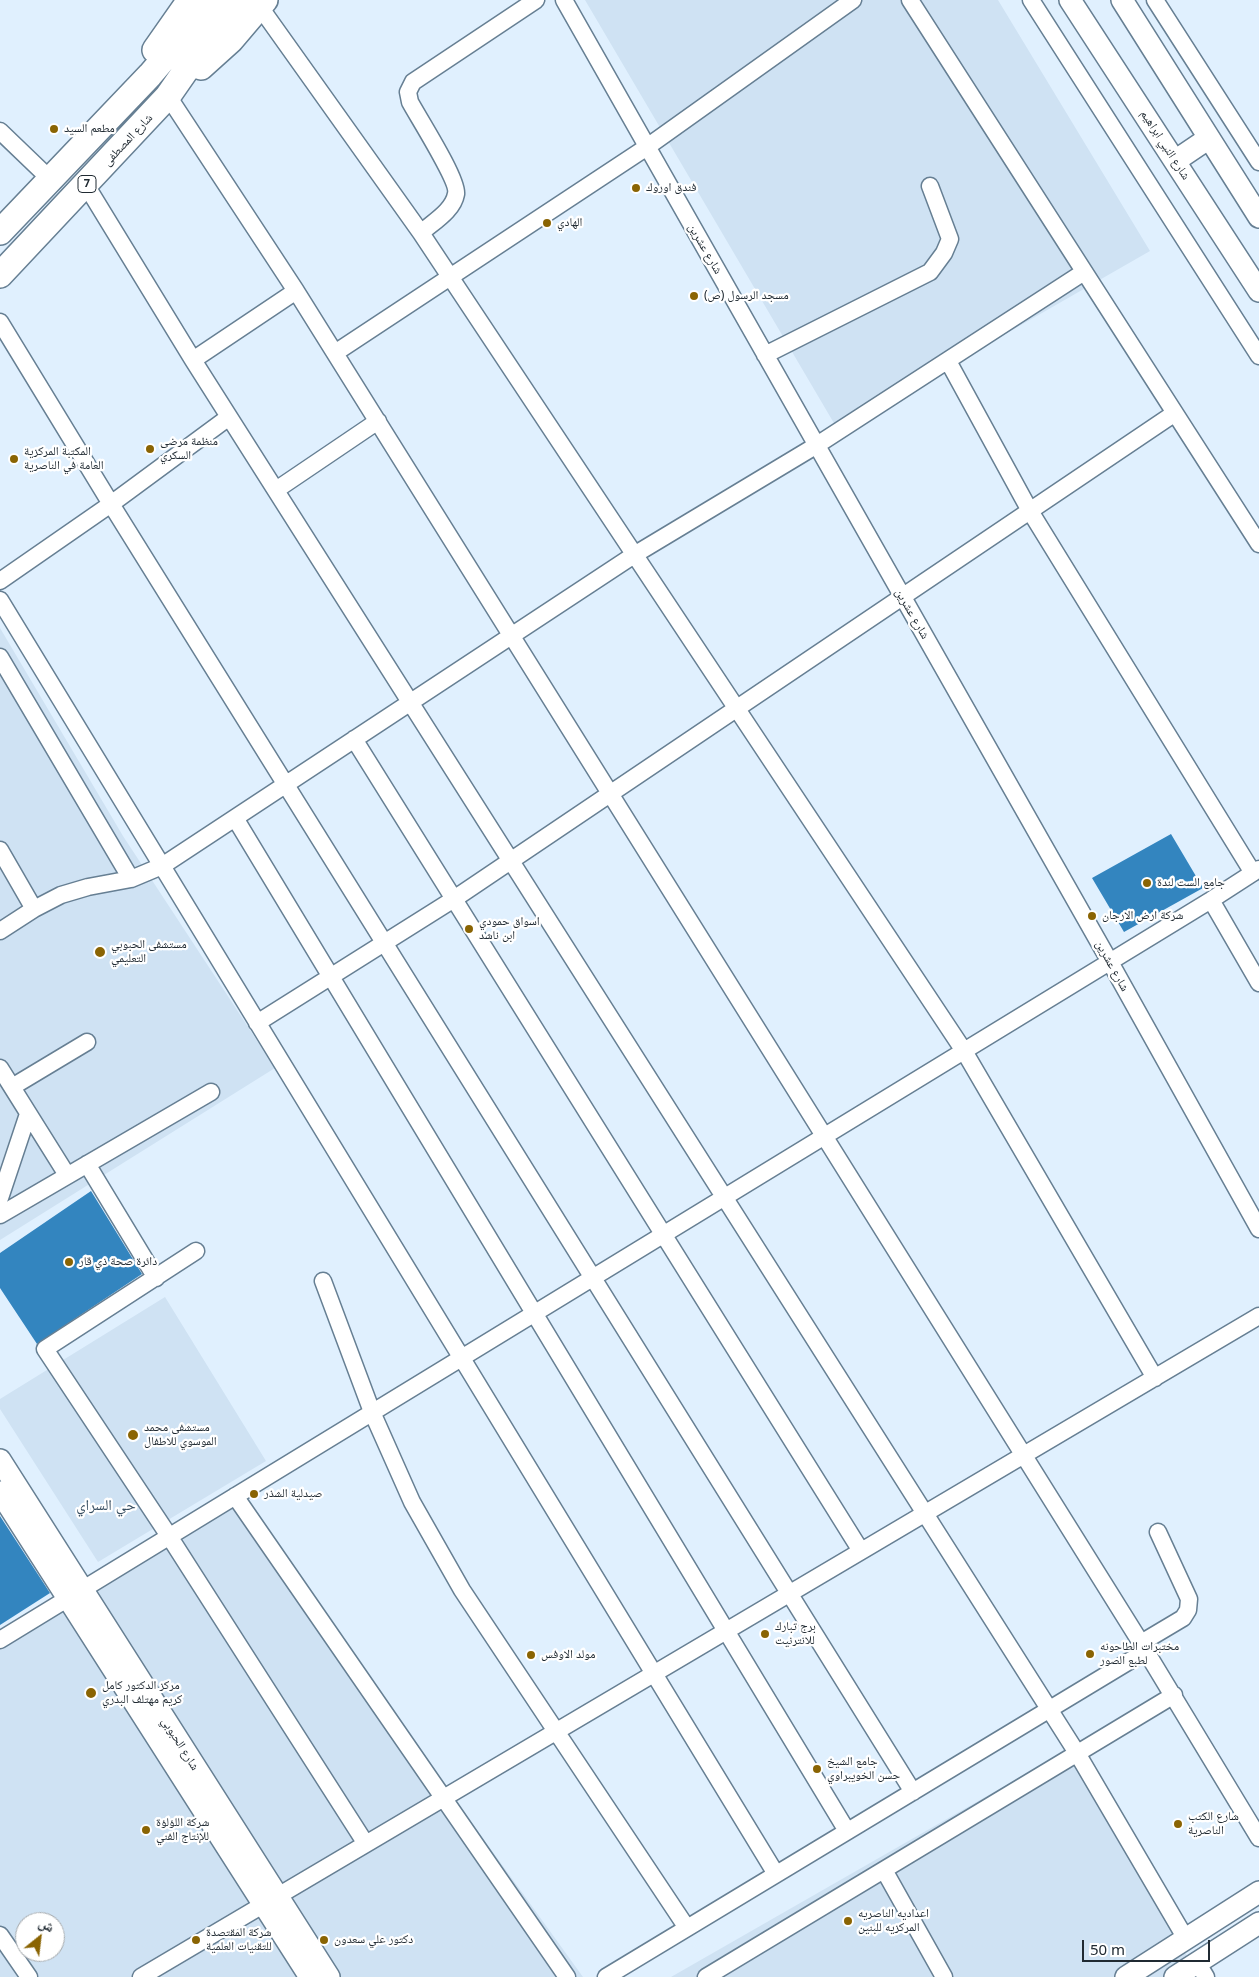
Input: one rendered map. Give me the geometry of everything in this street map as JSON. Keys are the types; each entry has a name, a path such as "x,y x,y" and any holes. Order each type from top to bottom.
{"highway":[{"name":"7","path":"0,232 150,75 200,19 214,0"},
{"name":"7","path":"200,19 255,2"},
{"path":"170,93 231,40 255,2"},
{"name":"7","path":"170,93 200,19"},
{"name":"شارع المصطفى","path":"0,275 170,93"}],"main road":[{"name":"شارع النبي ابراهيم","path":"1070,0 1259,291"},
{"path":"1122,0 1259,217"},
{"path":"1175,161 1209,138"},
{"name":"شارع الحبوبي","path":"0,1460 75,1594 270,1901 310,1977"},
{"name":"شارع الحبوبي","path":"0,1492 75,1594"},
{"path":"1126,1977 1259,1892"},
{"name":"شارع الحبوبي","path":"270,1901 329,1977"},
{"path":"1175,1977 1201,1970 1259,1923"}],"street":[{"path":"421,233 451,207 457,192 452,176 410,102 408,92 413,82 536,0"},
{"name":"شارع عشرين","path":"564,0 1110,962 1259,1229"},
{"path":"335,353 647,147 853,0"},
{"path":"910,0 1259,544"},
{"path":"1031,0 1259,356"},
{"path":"1155,0 1259,162"},
{"path":"255,2 421,233 964,1051 1155,1378"},
{"path":"170,93 378,421 1174,1695 1259,1838"},
{"path":"0,131 51,180"},
{"path":"86,185 229,417 1049,1709 1186,1939"},
{"path":"765,355 930,272 944,253 950,239 930,186"},
{"path":"0,930 61,895 88,887 131,879 162,866 634,555 817,445 1084,272"},
{"path":"193,360 296,291"},
{"path":"0,322 111,504 913,1792"},
{"path":"0,1640 1256,871 1030,511 948,360"},
{"path":"257,1023 385,944 1175,414"},
{"path":"0,581 111,504 229,417"},
{"path":"276,490 378,421"},
{"path":"0,600 776,1874"},
{"path":"0,657 131,879"},
{"path":"354,740 861,1551"},
{"path":"235,818 847,1831"},
{"path":"0,850 34,909"},
{"path":"1211,900 1259,983"},
{"path":"12,1087 86,1042"},
{"path":"0,1068 67,1175"},
{"path":"0,1214 211,1092"},
{"path":"0,1198 28,1114"},
{"path":"87,1164 156,1278"},
{"path":"196,1251 45,1349 169,1536 366,1844"},
{"path":"323,1281 372,1412 412,1502 462,1590 687,1928"},
{"path":"141,1977 1259,1316"},
{"path":"235,1496 568,1977"},
{"path":"606,1977 1049,1709 1144,1647 1183,1618 1188,1610 1189,1599 1158,1532"},
{"path":"706,1977 1174,1695"},
{"path":"884,1870 944,1977"},
{"path":"0,1935 28,1977"}],"shaded area":[{"path":"585,0 998,0 1150,251 838,430"},
{"name":"مستشفى الحبوبي التعليمي","path":"0,628 123,836 275,1068 0,1240"},
{"name":"مستشفى محمد الموسوي للاطفال","path":"165,1297 266,1461 98,1562 0,1409 0,1399"},
{"path":"241,1503 583,1977 0,1977 0,1642 83,1596"},
{"path":"1069,1749 1199,1977 671,1977"}],"building":[{"name":"جامع الست لندة","path":"1171,834 1203,888 1124,932 1092,878"},
{"name":"دائرة صحة ذي قار","path":"91,1191 142,1274 37,1344 0,1288 0,1253"},
{"path":"0,1516 50,1593 0,1625"}],"place":[{"name":"مطعم السيد","path":"54,129"},
{"name":"فندق اوروك","path":"636,188"},
{"name":"الهادي","path":"547,223"},
{"name":"مسجد الرسول (ص)","path":"694,296"},
{"name":"منظمة مرضى السكري","path":"150,449"},
{"name":"المكتبة المركزية العامة في الناصرية","path":"14,459"},
{"name":"جامع الست لندة","path":"1147,883"},
{"name":"شركة ارض الارجان","path":"1092,916"},
{"name":"اسواق حمودي ابن ناشد","path":"469,929"},
{"name":"مستشفى الحبوبي التعليمي","path":"100,952"},
{"name":"دائرة صحة ذي قار","path":"69,1262"},
{"name":"مستشفى محمد الموسوي للاطفال","path":"133,1435"},
{"name":"صيدلية الشذر","path":"254,1494"},
{"name":"برج تبارك للانترنيت","path":"765,1634"},
{"name":"مختبرات الطاحونه لطبع الصور","path":"1090,1654"},
{"name":"مولد الاوفس","path":"531,1655"},
{"name":"مركز الدكتور كامل كريم مهتلف البدري","path":"91,1693"},
{"name":"جامع الشيخ حسن الخويبراوي","path":"817,1769"},
{"name":"شارع الكتب الناصرية","path":"1178,1824"},
{"name":"شركة اللؤلؤة للإنتاج الفني","path":"146,1830"},
{"name":"اعداديه الناصريه المركزيه للبنين","path":"848,1921"},
{"name":"شركة المقتصدة للتقنيات العلمية","path":"196,1940"},
{"name":"دكتور علي سعدون","path":"324,1940"}],"district":[{"name":"حي السراي","path":"106,1506"}]}
